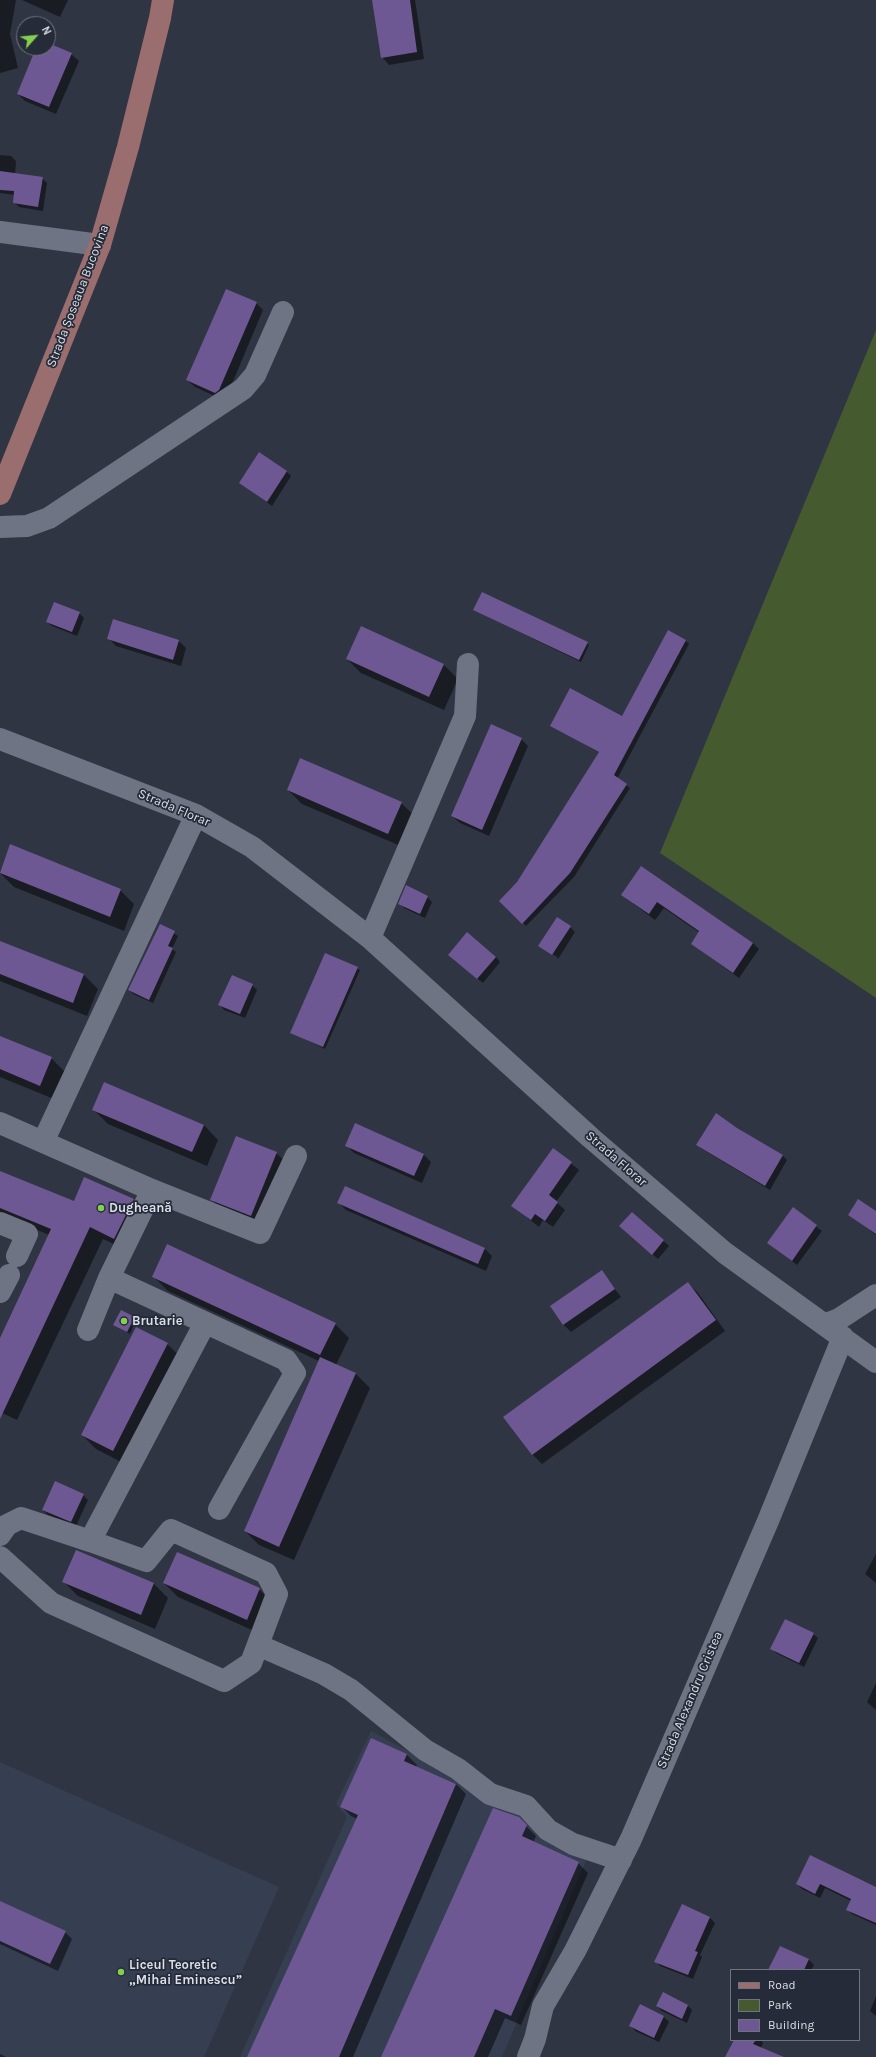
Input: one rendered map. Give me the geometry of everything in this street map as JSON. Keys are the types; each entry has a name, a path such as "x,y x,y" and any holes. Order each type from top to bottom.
{"main road":[{"name":"Strada Șoseaua Bucovina","path":"0,494 100,245 128,147 160,18 163,0"}],"street":[{"path":"0,232 100,245"},
{"path":"0,527 27,526 49,518 243,389 255,375 283,312"},
{"path":"370,938 465,716 468,664"},
{"name":"Strada Florar","path":"0,739 196,815 252,847 370,938 591,1138 725,1253 826,1324 876,1362"},
{"path":"43,1142 196,815"},
{"path":"0,1123 152,1190 260,1233 296,1156"},
{"path":"88,1330 109,1278 152,1190"},
{"path":"0,1223 27,1234 9,1274"},
{"path":"109,1278 205,1324 286,1360 295,1373 218,1509"},
{"path":"826,1324 839,1319 876,1295"},
{"path":"90,1541 205,1324"},
{"name":"Strada Alexandru Cristea","path":"528,2057 535,2039 543,2006 575,1951 621,1860 768,1522 843,1337"},
{"path":"0,1535 7,1525 21,1518 146,1561 171,1530 266,1573 277,1594 251,1663 224,1681 51,1603 0,1557"},
{"path":"258,1645 324,1674 351,1690 425,1750 458,1769 490,1794 526,1806 548,1830 573,1844 621,1860"}],"shaded area":[{"path":"371,1731 529,1816 586,1861 502,2057 240,2057 347,1817 336,1804"},
{"name":"Liceul Teoretic „Mihai Eminescu”","path":"0,1762 279,1887 204,2057 0,2057"}],"green space":[{"path":"876,330 876,998 660,853"}],"building":[{"path":"372,0 410,0 417,52 381,58"},
{"path":"56,46 72,53 49,107 17,94 33,56 56,56"},
{"path":"0,171 43,177 38,207 13,203 14,191 0,190"},
{"path":"226,289 257,302 219,390 215,393 186,380"},
{"path":"259,452 287,471 267,502 239,483"},
{"path":"482,592 588,642 579,660 473,610"},
{"path":"54,602 80,612 72,632 46,622"},
{"path":"113,619 179,640 173,660 107,639"},
{"path":"361,626 444,664 429,697 346,659"},
{"path":"668,630 686,640 614,775 627,784 570,873 522,924 499,901 517,882 599,752 550,726 570,688 622,716"},
{"path":"491,724 522,738 482,830 451,816"},
{"path":"300,758 402,802 388,834 287,790"},
{"path":"10,844 121,889 110,917 0,873"},
{"path":"641,866 753,943 733,973 691,944 699,931 657,902 649,914 621,895"},
{"path":"406,885 428,896 420,914 398,904"},
{"path":"557,917 571,926 552,955 538,946"},
{"path":"160,924 175,931 168,946 173,948 149,1000 128,990"},
{"path":"467,932 496,957 477,979 448,955"},
{"path":"0,941 84,974 73,1003 0,974"},
{"path":"325,953 358,967 323,1047 290,1033"},
{"path":"232,975 253,984 240,1014 218,1005"},
{"path":"0,1036 52,1057 40,1086 0,1069"},
{"path":"104,1082 204,1125 192,1152 92,1110"},
{"path":"716,1113 737,1128 783,1155 765,1186 696,1145"},
{"path":"355,1123 424,1154 414,1176 345,1146"},
{"path":"236,1136 277,1152 251,1216 210,1200"},
{"path":"553,1148 572,1162 549,1195 558,1202 545,1221 535,1214 531,1220 511,1206"},
{"path":"0,1171 74,1201 84,1177 134,1199 114,1239 90,1227 0,1419 0,1338 51,1229 0,1208"},
{"path":"345,1186 485,1248 478,1264 337,1203"},
{"path":"858,1199 876,1211 876,1234 848,1215"},
{"path":"793,1207 817,1225 792,1261 767,1243"},
{"path":"632,1212 664,1240 652,1255 619,1226"},
{"path":"167,1244 336,1323 320,1355 152,1277"},
{"path":"602,1270 615,1289 563,1325 550,1306"},
{"path":"688,1282 716,1320 532,1455 503,1417"},
{"name":"Brutarie","path":"121,1310 135,1317 127,1332 113,1325"},
{"path":"136,1327 168,1343 113,1451 81,1435"},
{"path":"320,1357 356,1373 279,1547 244,1531"},
{"path":"55,1481 84,1494 71,1522 42,1510"},
{"path":"76,1550 154,1583 141,1615 62,1582"},
{"path":"177,1552 260,1588 247,1620 163,1583"},
{"path":"785,1619 814,1633 799,1663 770,1649"},
{"path":"371,1738 407,1754 404,1761 456,1784 339,2057 247,2057 358,1815 340,1807"},
{"path":"493,1808 519,1817 527,1825 522,1836 579,1862 511,2016 495,2009 474,2057 381,2057"},
{"path":"810,1855 876,1887 876,1923 846,1910 851,1899 820,1884 815,1894 796,1884"},
{"path":"0,1901 66,1931 50,1964 0,1941"},
{"path":"682,1904 710,1917 695,1951 698,1952 688,1975 654,1962"},
{"path":"780,1946 809,1959 804,1969 768,1969"},
{"path":"663,1992 688,2005 682,2019 656,2006"},
{"path":"640,2004 664,2016 654,2038 629,2026"},
{"path":"733,2041 755,2041 753,2044 784,2057 725,2057"}],"place":[{"name":"Dugheană","path":"101,1208"},
{"name":"Brutarie","path":"124,1321"},
{"name":"Liceul Teoretic „Mihai Eminescu”","path":"121,1972"}]}
